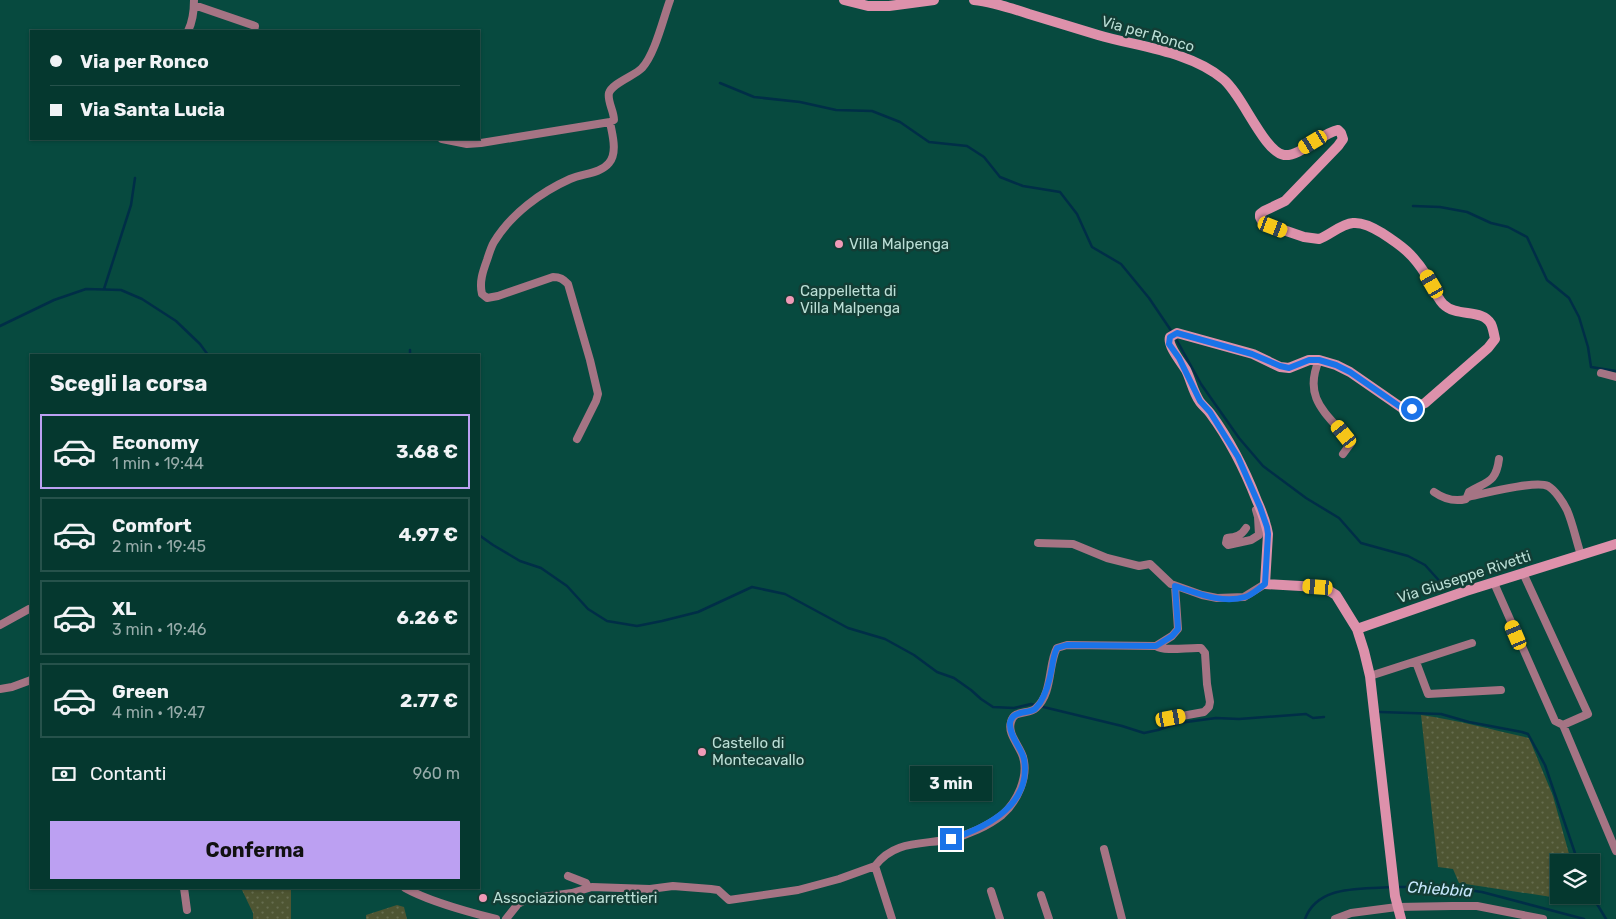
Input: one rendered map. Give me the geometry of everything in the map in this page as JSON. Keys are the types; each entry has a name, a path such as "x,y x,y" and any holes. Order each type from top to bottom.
{"street":[{"path":"447,140 467,144 481,143 614,120 609,97 610,91 628,76 642,69 652,52 670,0"},
{"path":"844,0 868,6 889,6 934,0"},
{"name":"Via per Ronco","path":"974,0 1001,5 1124,42 1178,55 1192,61 1223,79 1236,94 1267,144 1283,155 1290,155 1326,134 1338,130 1341,132 1343,139 1338,146 1285,200 1260,214 1261,221 1283,230 1319,239 1345,225 1353,223 1362,224 1379,232 1412,255 1443,304 1450,310 1464,314 1480,315 1492,325 1495,339 1488,348 1425,403 1412,409 1402,408 1350,372 1319,360"},
{"path":"189,30 192,25 194,2 255,26 254,30"},
{"path":"576,439 598,394 568,284 564,279 553,277 487,298 482,294 480,286 483,269 493,243 512,219 529,204 558,185 602,168 610,162 614,152 610,122"},
{"path":"1265,584 1268,534 1256,497 1238,457 1210,412 1200,401 1179,358 1169,344 1173,335 1252,354 1289,368 1309,360 1319,360 1313,382 1314,396 1320,407 1351,443 1344,454"},
{"path":"1600,373 1616,377"},
{"path":"1467,497 1469,492 1482,486 1494,477 1498,471 1499,459"},
{"path":"1434,492 1450,500 1459,501 1467,497 1540,484 1549,486 1568,511 1581,555"},
{"path":"1246,528 1242,534 1234,538 1227,538 1226,543 1228,545 1251,540 1259,535 1258,517 1253,500 1256,497"},
{"path":"1038,543 1072,544 1107,558 1139,566 1150,564 1171,584 1216,598 1232,599 1244,597 1265,584 1318,587 1336,595 1357,629 1370,676 1395,896 1401,919"},
{"name":"Via Giuseppe Rivetti","path":"1357,629 1616,544"},
{"path":"1523,573 1588,714 1563,725"},
{"path":"1494,583 1554,721 1563,725 1616,851"},
{"path":"1156,646 1172,636 1178,629 1175,586"},
{"path":"0,625 29,609"},
{"path":"1370,676 1472,643"},
{"path":"506,919 518,904 527,898 572,893 588,887 650,889 673,886 711,889 718,890 729,900 798,890 839,880 875,866 879,860 891,851 913,844 951,839 968,833 1002,815 1019,793 1024,770 1023,756 1012,735 1011,720 1015,715 1038,705 1049,683 1055,651 1060,647 1067,645 1156,646 1165,649 1179,647 1201,648 1205,653 1209,707 1204,712 1171,718"},
{"path":"1416,662 1428,694 1502,690"},
{"path":"0,689 30,680"},
{"path":"1104,849 1122,919"},
{"path":"875,866 892,919"},
{"path":"568,876 586,883 588,887"},
{"path":"184,889 187,910"},
{"path":"407,889 472,913 496,919"},
{"path":"991,891 1000,919"},
{"path":"1041,895 1049,919"},
{"path":"1335,919 1351,913 1398,907 1477,906 1542,919"}],"green space":[{"path":"1421,715 1462,722 1529,738 1553,796 1569,854 1550,854 1550,897 1459,883 1453,869 1438,867"},
{"path":"291,889 291,919 253,919 253,913 242,890"},
{"path":"397,905 404,907 407,919 366,919 366,915"}],"waterway":[{"path":"720,83 754,97 800,102 836,110 872,111 900,122 929,142 967,146 984,157 1000,177 1023,186 1060,192 1077,214 1092,247 1121,264 1149,298 1172,332"},
{"path":"104,289 131,205 135,178"},
{"path":"1413,206 1440,207 1467,212 1491,223 1508,227 1527,237 1547,280 1569,298 1579,317 1588,347 1591,367 1616,371"},
{"path":"0,326 54,300 86,289 121,290 142,299 176,321 200,344 207,354"},
{"path":"1175,337 1201,384 1239,438 1263,466 1306,498 1339,518 1361,543 1408,556 1425,565 1444,586"},
{"path":"480,536 520,561 541,568 567,586 588,609 607,621 637,626 662,621 698,612 752,587 785,594 848,628 885,639 914,655 937,672 954,678 993,707 1014,708 1031,704 1144,733 1179,723 1216,718 1239,719 1306,714 1313,718 1324,717"},
{"path":"1380,712 1441,714 1469,722 1528,734 1545,765 1575,854"},
{"name":"Chiebbia","path":"1305,919 1311,908 1330,894 1354,889 1391,887"},
{"name":"Chiebbia","path":"1396,887 1417,887 1454,893 1468,890 1482,892 1584,919"},
{"path":"1597,904 1606,919"}],"place":[{"name":"Villa Malpenga","path":"839,244"},
{"name":"Cappelletta di Villa Malpenga","path":"790,300"},
{"name":"Castello di Montecavallo","path":"702,752"},
{"name":"Associazione carrettieri","path":"483,898"}],"route":[{"path":"951,839 986,825 1002,815 1019,793 1024,763 1023,756 1012,735 1011,720 1015,715 1034,710 1041,701 1049,683 1057,648 1067,645 1156,646 1162,644 1178,629 1175,586 1202,595 1232,599 1244,597 1265,584 1268,534 1260,507 1238,457 1210,412 1200,401 1189,376 1169,344 1168,340 1170,337 1177,333 1252,354 1289,368 1309,360 1319,360 1336,365 1350,372 1402,408 1412,409"}]}
